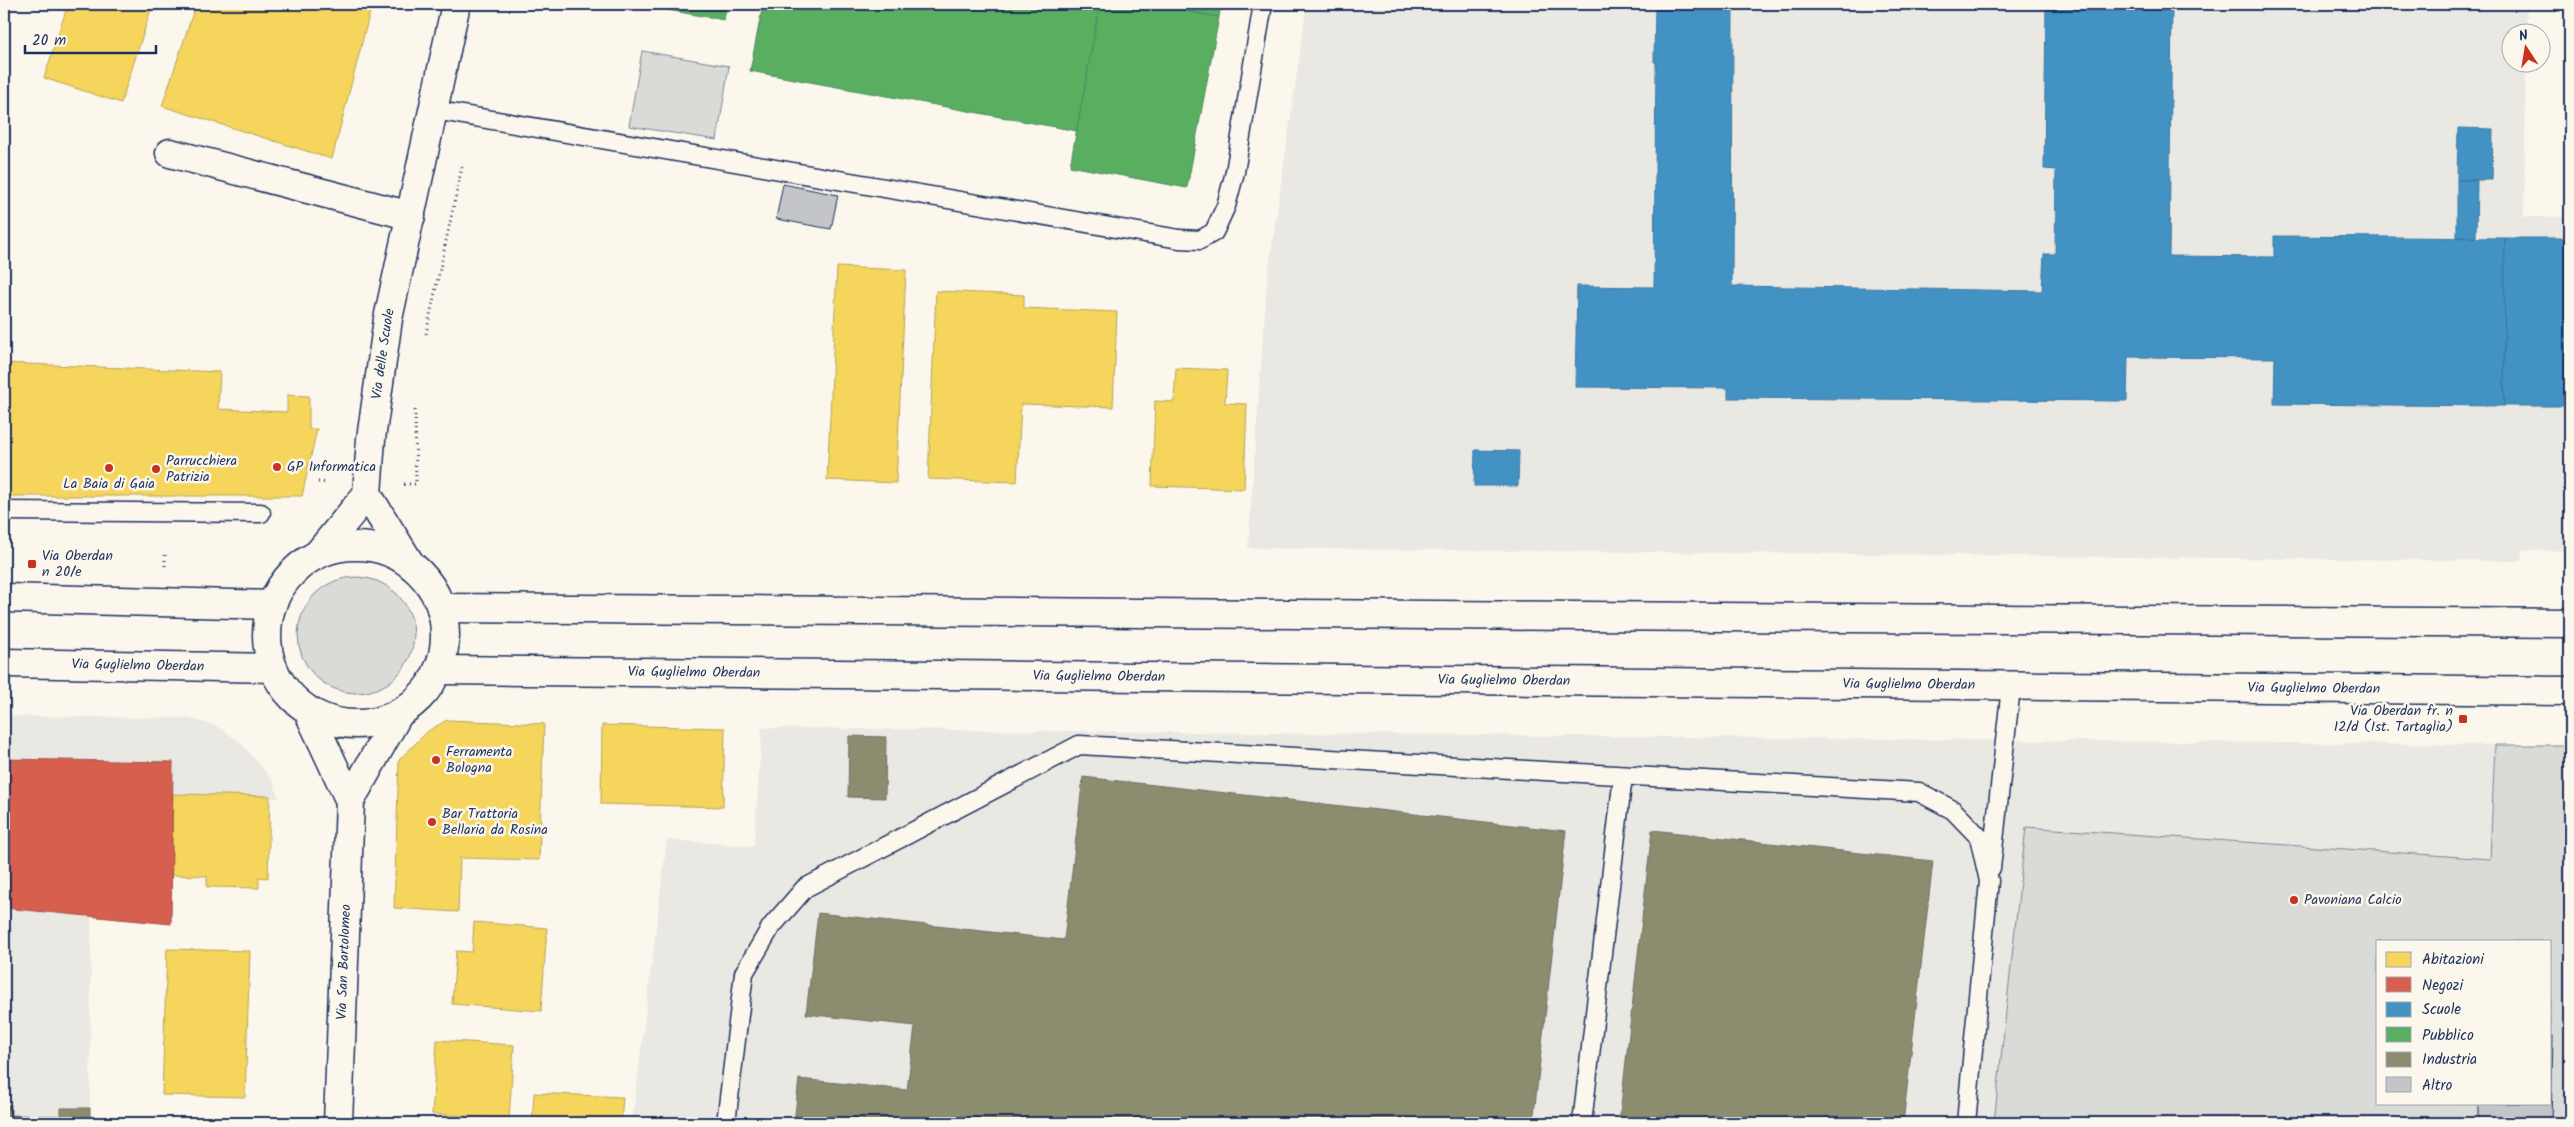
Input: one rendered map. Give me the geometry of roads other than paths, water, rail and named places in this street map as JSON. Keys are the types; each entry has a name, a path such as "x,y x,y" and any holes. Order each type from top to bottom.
{"main road":[{"name":"Via delle Scuole","path":"367,494 371,439 388,319 456,4"},
{"path":"170,153 411,216"},
{"path":"367,494 411,565 430,584 441,608 445,629 444,650 438,670 422,695 399,713 377,722 354,724 330,720 308,711 294,700 273,668 267,637 272,605 282,585 298,568 317,555 367,494"},
{"path":"317,555 341,548 366,547 390,553 411,565"},
{"path":"4,598 272,605"},
{"path":"441,608 2570,623"},
{"name":"Via Guglielmo Oberdan","path":"4,663 273,668"},
{"name":"Via Guglielmo Oberdan","path":"438,670 2011,687 2570,691"},
{"name":"Via San Bartolomeo","path":"308,711 350,801"},
{"name":"Via San Bartolomeo","path":"338,1123 350,801 399,713"}],"lane":[{"path":"434,110 1180,239 1200,240 1214,232 1226,206 1235,172 1263,4"},
{"path":"4,511 261,512"},
{"path":"1966,1123 1989,881 2011,687"},
{"path":"726,1123 744,973 771,927 806,888 1079,746 1919,792 1953,810 1979,837 1989,881"},
{"path":"1582,1123 1623,776"}],"place":[{"name":"GP Informatica","path":"277,467"},
{"name":"La Baia di Gaia","path":"109,468"},
{"name":"Parrucchiera Patrizia","path":"156,469"},
{"name":"Via Oberdan n 20/e","path":"32,564"},
{"name":"Via Oberdan fr. n 12/d (Ist. Tartaglia)","path":"2463,719"},
{"name":"Ferramenta Bologna","path":"436,760"},
{"name":"Bar Trattoria Bellaria da Rosina","path":"432,822"},
{"name":"Pavoniana Calcio","path":"2294,900"}]}
